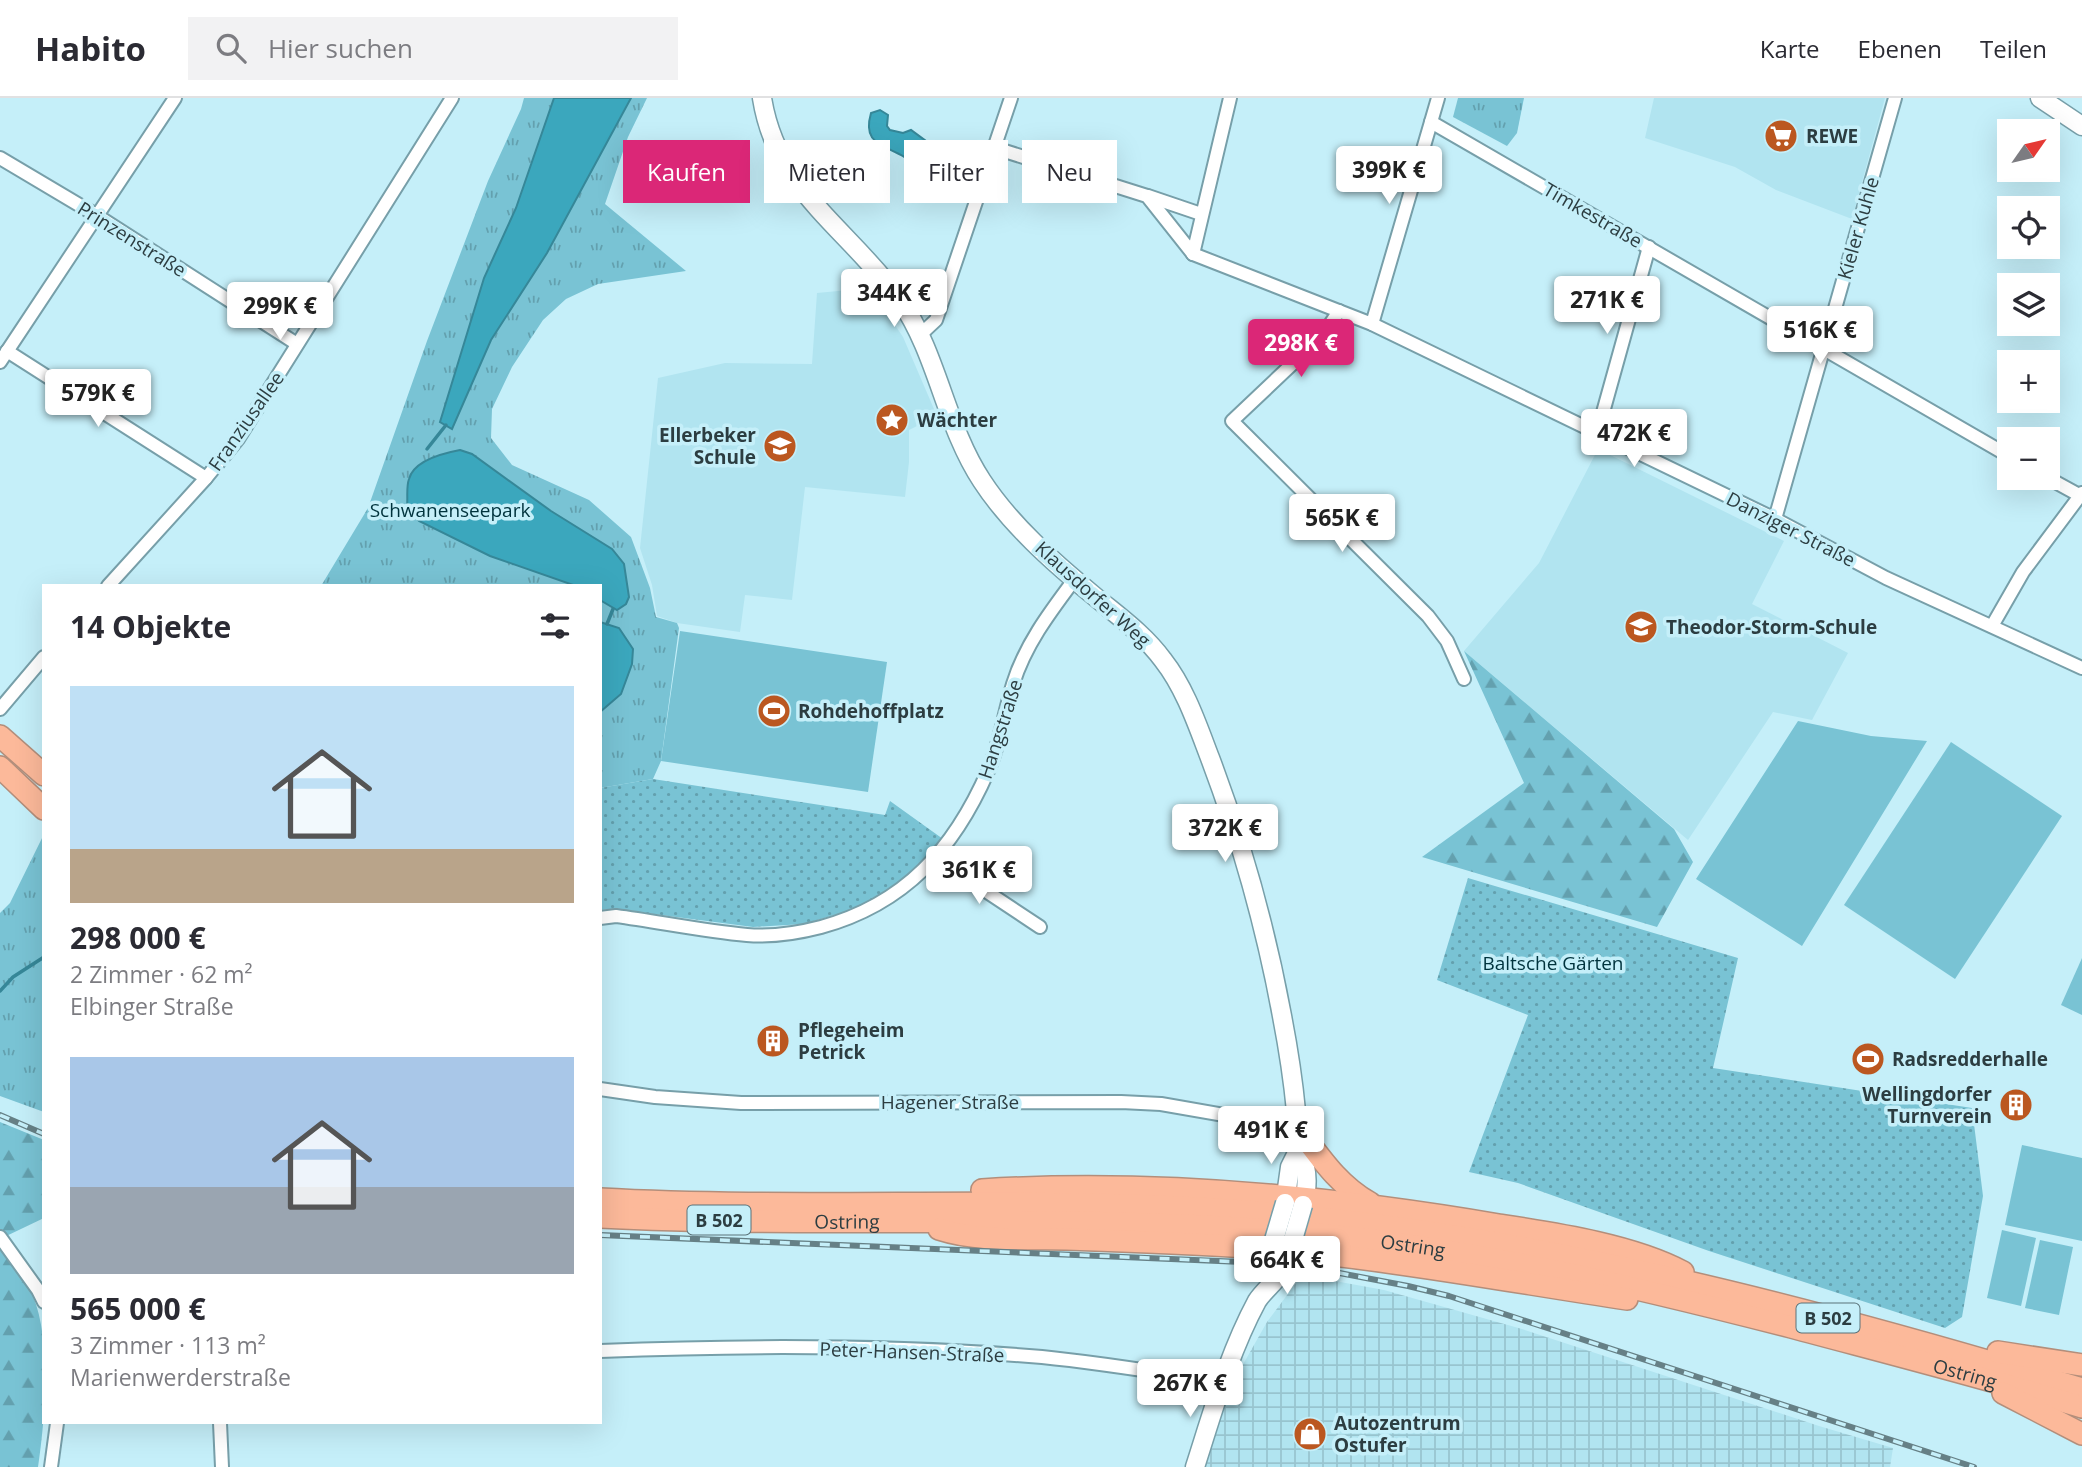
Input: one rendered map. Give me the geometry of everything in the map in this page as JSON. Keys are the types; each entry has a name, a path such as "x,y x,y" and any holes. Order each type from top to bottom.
{"highway":[{"path":"0,736 42,773"},
{"path":"0,767 42,807"},
{"path":"1299,1138 1334,1176 1378,1207"},
{"path":"894,1202 956,1192 1054,1186 1137,1188 1378,1207 1527,1229 1609,1246 1676,1268 1713,1298"},
{"name":"Ostring","path":"602,1199 723,1203 1075,1203 1262,1213 1376,1224 1526,1247 1713,1298 2082,1407"},
{"name":"Ostring","path":"602,1217 1185,1224 1319,1234 1443,1251 1713,1298 1940,1346 2082,1389"},
{"path":"909,1220 950,1233 1000,1238 1146,1241 1278,1255 1372,1259 1663,1304 1713,1298"},
{"path":"1940,1346 2082,1365"},
{"path":"1973,1376 2082,1434"}],"street":[{"path":"175,98 3,357 206,478"},
{"name":"Franziusallee","path":"110,584 238,439 452,98"},
{"name":"Klausdorfer Weg","path":"762,98 765,119 774,142 784,165 798,186 882,276 902,304 919,335 964,447 982,481 1031,539 1074,580 1135,628 1152,645 1174,675 1203,740 1234,828 1267,946 1282,1017 1306,1170 1278,1255 1222,1382 1195,1467"},
{"path":"998,140 1011,98"},
{"path":"1193,254 1230,98"},
{"path":"1372,324 1438,98"},
{"name":"Kieler Kuhle","path":"1775,519 1895,98"},
{"path":"2040,98 2082,126"},
{"name":"Timkestraße","path":"1431,122 1997,449"},
{"path":"1008,152 1201,214"},
{"name":"Prinzenstraße","path":"0,158 96,215 297,344"},
{"path":"1147,196 1193,254"},
{"path":"919,335 936,320 976,203"},
{"path":"1597,433 1648,247"},
{"name":"Danziger Straße","path":"1193,254 1372,324 1775,519 1886,579 2082,668"},
{"path":"1339,312 1323,335 1233,421 1427,616 1447,641 1464,679"},
{"path":"1992,626 2023,572 2080,494 2060,484"},
{"name":"Hangstraße","path":"602,918 616,916 750,935 802,932 850,919 911,883 936,858 962,824 990,769 1013,682 1035,635 1074,580"},
{"path":"0,709 42,659"},
{"path":"936,858 1040,927"},
{"name":"Hagener Straße","path":"602,1089 655,1097 741,1103 1121,1102 1173,1106 1299,1138"},
{"path":"0,1237 42,1298"},
{"name":"Peter-Hansen-Straße","path":"602,1351 820,1348 989,1354 1045,1358 1222,1382"},
{"path":"51,1467 57,1424"},
{"path":"220,1424 222,1467"}],"shaded area":[{"path":"554,98 631,98 547,253 491,340 452,429 440,422 484,278 516,208"},
{"path":"1654,98 1885,98 1852,219 1776,190 1735,167 1645,138"},
{"path":"880,110 888,115 887,126 890,130 903,133 911,130 925,140 904,140 904,156 890,149 890,140 874,140 871,135 871,113"},
{"name":"Ellerbeker Schule","path":"870,288 903,337 937,416 909,430 905,497 805,487 792,600 745,595 740,632 677,623 657,616 652,585 640,548 658,378 725,363 812,364 817,293"},
{"name":"Theodor-Storm-Schule","path":"1598,449 1784,541 1752,604 1848,653 1812,720 1773,712 1688,840 1464,651 1539,563"},
{"path":"460,450 472,454 551,511 612,549 624,564 629,597 626,604 617,610 602,601 602,584 570,584 490,556 419,521 407,507 409,479 412,472 423,462"},
{"path":"602,623 619,628 633,649 632,664 621,694 602,710"},
{"path":"1302,1275 1384,1290 1522,1329 1893,1448 1890,1467 1204,1467 1224,1398 1267,1322"}],"green space":[{"name":"Schwanenseepark","path":"524,98 647,98 627,140 623,140 623,152 605,204 686,271 598,284 566,299 543,320 512,367 492,409 491,438 512,465 589,500 631,537 650,588 656,617 677,623 679,628 661,761 653,779 602,788 602,584 322,584 368,508 427,341 488,181"},
{"path":"1458,98 1524,98 1517,133 1507,146 1453,117"},
{"name":"Rohdehoffplatz","path":"680,631 887,662 868,792 661,761"},
{"path":"1464,651 1674,829 1693,862 1657,927 1422,857 1524,783"},
{"path":"1798,721 1871,736 1927,741 1802,946 1696,879"},
{"path":"1951,742 2062,816 1955,979 1844,905"},
{"path":"653,779 885,815 890,801 943,839 910,876 870,902 804,924 753,927 615,909 602,910 602,788"},
{"path":"42,838 42,1111 0,1096 0,913 10,903"},
{"name":"Baltsche Gärten","path":"1468,878 1738,958 1713,1068 1972,1108 1983,1196 1962,1317 1945,1328 1709,1251 1518,1183 1469,1172 1528,1015 1437,980"},
{"path":"2082,958 2082,1015 2061,1005"},
{"path":"0,1122 42,1139 42,1219 0,1239"},
{"path":"2022,1145 2082,1158 2082,1241 2005,1225"},
{"path":"2002,1230 2036,1238 2021,1306 1987,1298"},
{"path":"2040,1240 2073,1247 2059,1315 2025,1308"},
{"path":"0,1246 30,1290 39,1315 42,1331 43,1424 38,1467 0,1467"}],"waterway":[{"path":"427,449 446,425"},
{"path":"607,624 613,609"},
{"path":"0,991 13,977 42,958"}],"railway":[{"path":"0,1115 42,1133"},
{"path":"602,1235 1292,1264 1449,1296 1974,1467"}],"place":[{"name":"REWE","path":"1781,136"},
{"name":"Wächter","path":"892,420"},
{"name":"Ellerbeker Schule","path":"780,446"},
{"name":"Theodor-Storm-Schule","path":"1641,627"},
{"name":"Rohdehoffplatz","path":"774,711"},
{"name":"Pflegeheim Petrick","path":"773,1041"},
{"name":"Radsredderhalle","path":"1868,1059"},
{"name":"Wellingdorfer Turnverein","path":"2016,1105"},
{"name":"Autozentrum Ostufer","path":"1310,1434"}]}
